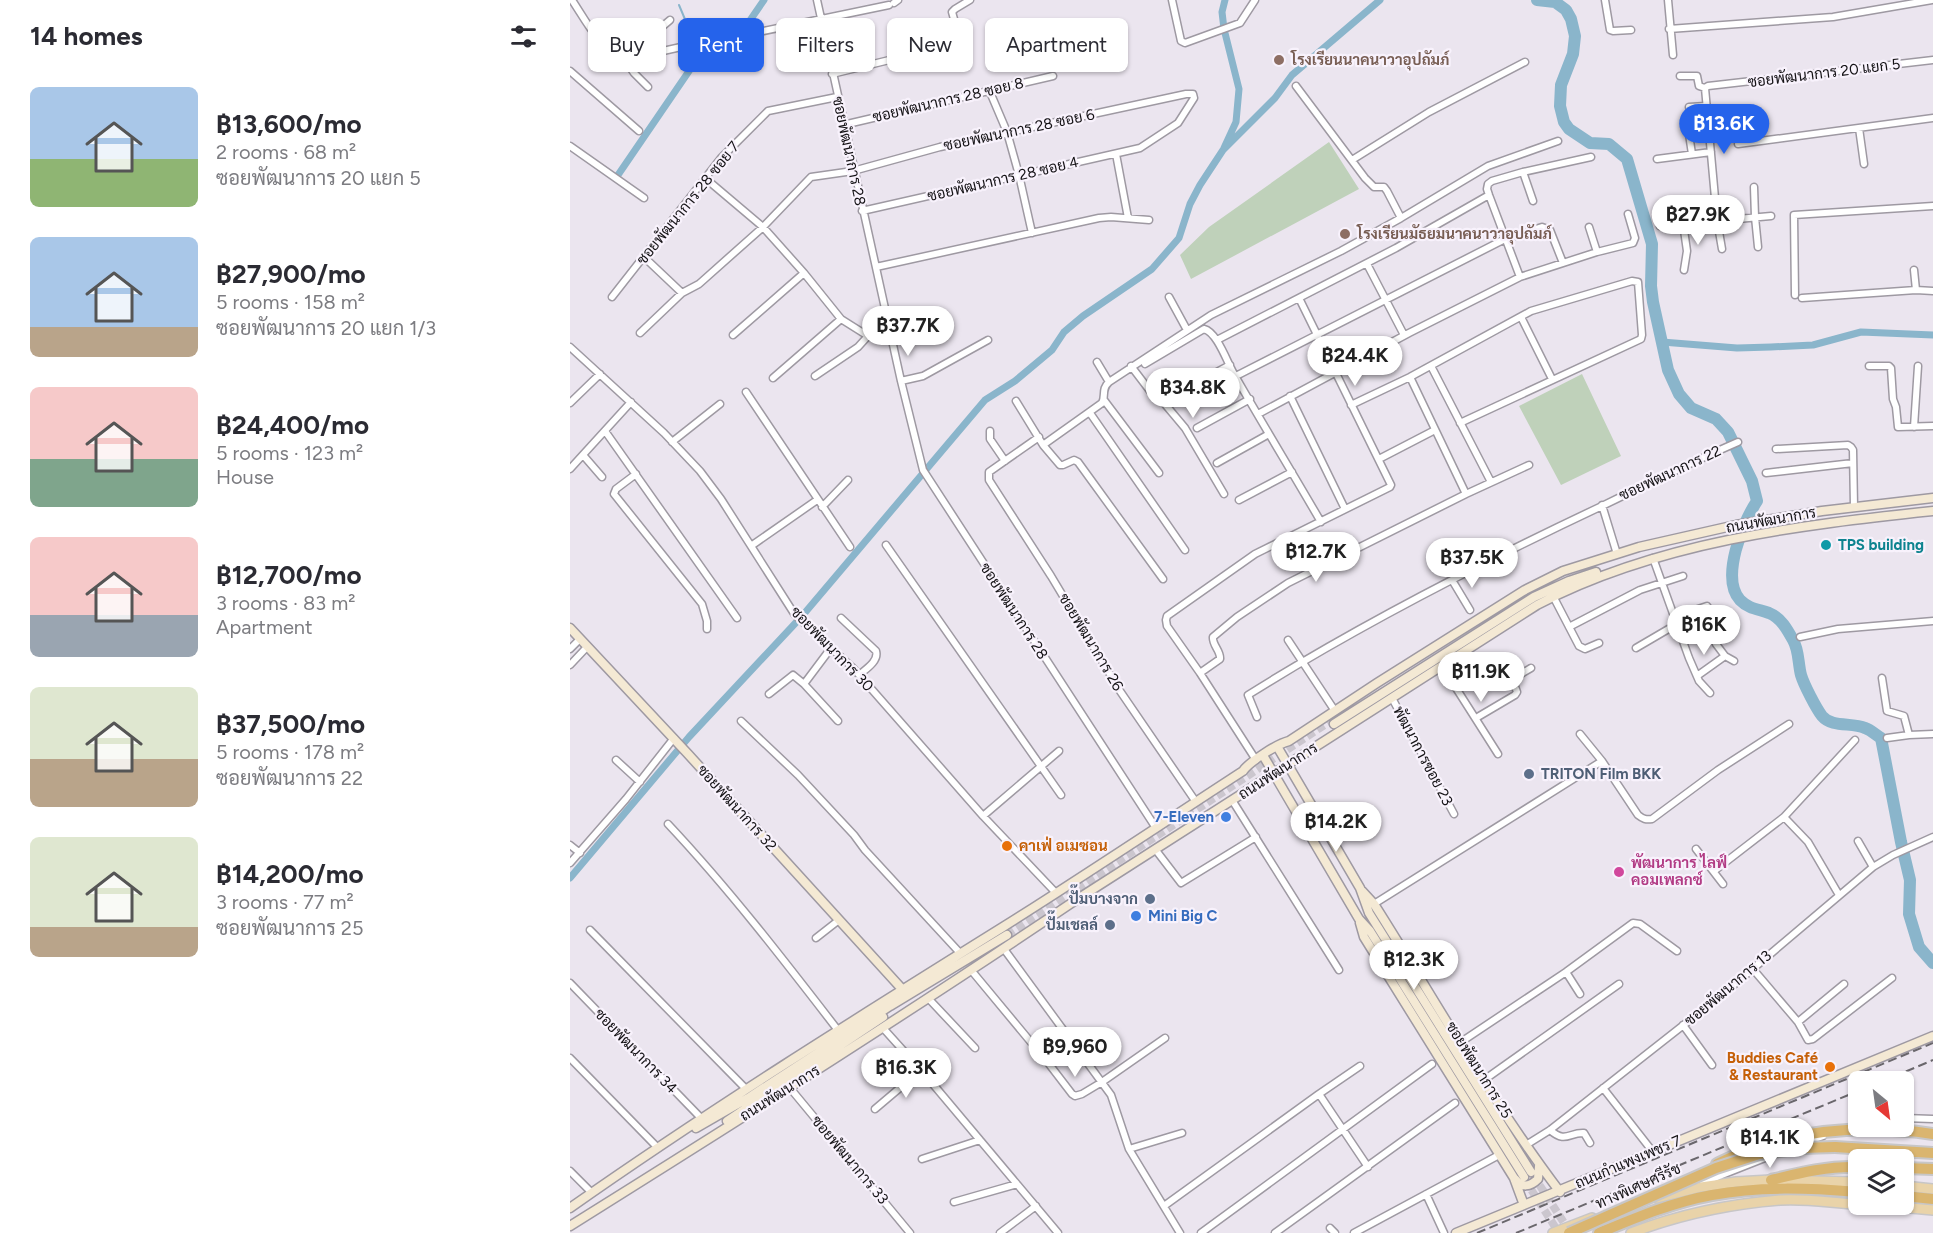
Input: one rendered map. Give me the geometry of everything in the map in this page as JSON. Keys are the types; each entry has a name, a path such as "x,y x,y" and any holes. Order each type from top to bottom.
{"highway":[{"path":"1653,1198 1705,1170 1767,1143 1836,1131 1902,1130 1933,1134"},
{"name":"ทางพิเศษศรีรัช","path":"1569,1233 1716,1168 1759,1154 1802,1148 1835,1147 1933,1153"},
{"path":"1771,1180 1813,1170 1848,1166"},
{"path":"1914,1168 1933,1169"},
{"name":"ทางพิเศษศรีรัช","path":"1599,1233 1672,1206 1711,1195 1758,1189 1813,1188 1848,1191"},
{"path":"1914,1197 1933,1199"}],"main road":[{"name":"ถนนพัฒนาการ","path":"681,1156 708,1133 893,1010 1288,765 1334,720 1531,592 1565,574 1614,555 1683,536 1736,525 1854,507 1933,498"},
{"name":"ถนนพัฒนาการ","path":"570,1226 790,1088 971,970 1056,893 1283,743 1392,698 1553,596 1602,575 1653,558 1757,536 1863,519 1933,511"},
{"name":"ถนนพัฒนาการ","path":"1334,720 1534,597 1582,576 1643,561"},
{"name":"ซอยพัฒนาการ 32","path":"570,628 684,749 902,989"},
{"path":"1260,759 1289,741"},
{"name":"ซอยพัฒนาการ 25","path":"1260,759 1274,774 1359,919 1370,931 1527,1175 1369,913 1360,888 1278,748"},
{"path":"1305,826 1313,818 1319,818"},
{"name":"ซอยพัฒนาการ 25","path":"1360,888 1374,904 1484,1080 1539,1165 1560,1192"},
{"name":"ซอยพัฒนาการ 25","path":"1359,919 1364,937 1514,1178 1524,1205"},
{"name":"ถนนพัฒนาการ","path":"570,1208 701,1118 837,1029 960,953 1007,939"},
{"name":"ถนนพัฒนาการ","path":"661,1146 718,1116 890,1006 1007,939"},
{"name":"ถนนกำแพงเพชร 7","path":"1456,1233 1560,1192 1933,1035"},
{"path":"1514,1178 1519,1184 1527,1186 1532,1184 1538,1179 1539,1165"},
{"path":"1553,1233 1653,1198 1736,1182 1771,1180 1848,1182"},
{"path":"1914,1187 1933,1189"},
{"path":"1631,1233 1653,1225 1730,1206 1782,1200 1848,1203"},
{"path":"1914,1208 1933,1210"}],"street":[{"path":"572,0 588,23"},
{"name":"ซอยพัฒนาการ 28","path":"817,0 820,18"},
{"path":"832,74 959,43 952,12 970,0"},
{"path":"1172,0 1181,41 1185,43 1240,23 1255,0"},
{"path":"1605,0 1610,30 1613,32 1631,30"},
{"path":"1668,0 1673,56"},
{"path":"1670,29 1833,17 1932,0"},
{"path":"825,18 894,3"},
{"path":"666,23 670,20"},
{"name":"ซอยพัฒนาการ 20 แยก 5","path":"1705,88 1933,60"},
{"path":"1352,160 1429,112 1525,62"},
{"path":"570,71 639,131"},
{"path":"633,72 648,87"},
{"name":"ซอยพัฒนาการ 28","path":"832,74 923,470 1156,828"},
{"name":"ซอยพัฒนาการ 28 ซอย 8","path":"843,125 1053,76"},
{"path":"1680,76 1697,76 1699,87 1705,88 1717,220 1722,249"},
{"path":"1296,86 1371,185 1386,189 1401,218"},
{"path":"990,92 1007,132 1032,233"},
{"name":"ซอยพัฒนาการ 28 ซอย 6","path":"640,333 682,293 699,284 764,227 811,177 853,171 940,147 1193,94 1194,98 1179,121 1143,147"},
{"name":"ซอยพัฒนาการ 28 ซอย 7","path":"612,297 721,158 771,109 837,97"},
{"path":"1689,106 1706,106"},
{"path":"1738,144 1933,118"},
{"path":"1859,128 1864,164"},
{"path":"1689,134 1692,154"},
{"path":"1159,473 1104,400 1104,388 1109,382 1187,330 1242,298 1341,251 1488,166 1557,141"},
{"path":"570,147 644,198"},
{"name":"ซอยพัฒนาการ 28 ซอย 4","path":"862,211 1143,147"},
{"path":"1657,159 1711,152"},
{"path":"1116,154 1128,218"},
{"path":"1520,277 1487,186 1490,182 1523,172 1591,157"},
{"path":"1523,172 1533,201"},
{"path":"705,178 764,227 841,320 868,336 891,337"},
{"path":"1754,186 1758,247"},
{"path":"1217,340 1367,264 1489,195"},
{"path":"1933,206 1794,215 1798,296 1933,291"},
{"path":"1258,414 1404,335 1520,277 1635,241 1628,214"},
{"path":"876,267 1099,218 1112,216 1149,220"},
{"path":"1660,226 1771,216"},
{"path":"1683,223 1687,251 1684,270"},
{"path":"1236,376 1505,239 1547,227 1563,263"},
{"path":"1589,227 1597,252"},
{"path":"644,257 682,293"},
{"path":"1367,264 1404,335"},
{"path":"1914,270 1916,290"},
{"path":"733,335 804,273"},
{"path":"1351,405 1410,377 1531,311 1637,281 1641,339 1460,423"},
{"path":"1169,297 1187,330"},
{"path":"1260,759 1167,626 1167,616 1255,554 1390,487 1389,479 1334,373 1299,298"},
{"path":"1521,317 1552,379"},
{"path":"773,378 841,320"},
{"path":"1145,364 1204,329 1208,330 1217,340 1321,522"},
{"path":"815,376 858,347 868,336"},
{"path":"901,381 923,376 988,340"},
{"name":"ซอยพัฒนาการ 30","path":"570,347 631,402 700,471 721,499 795,615 859,675 983,816 1056,893"},
{"path":"1097,362 1109,382"},
{"path":"1169,398 1230,365"},
{"path":"1131,366 1150,391 1159,397 1176,416 1224,494"},
{"path":"1431,366 1491,482"},
{"path":"1869,366 1890,367 1898,427 1933,426"},
{"path":"1914,427 1918,366"},
{"path":"570,403 600,374"},
{"path":"1410,377 1466,494"},
{"path":"746,392 850,548"},
{"path":"1290,396 1345,509"},
{"path":"1197,428 1250,399"},
{"path":"1043,445 1090,413 1104,400"},
{"path":"1016,401 1043,445 1060,465 1074,460 1078,462 1163,579"},
{"path":"570,469 631,402"},
{"path":"672,442 720,404"},
{"path":"1090,413 1185,550"},
{"path":"1379,459 1435,430"},
{"path":"605,431 737,618"},
{"path":"990,431 990,439 1005,461 1039,437"},
{"path":"1217,463 1269,434"},
{"name":"ซอยพัฒนาการ 22","path":"1257,717 1248,695 1303,661 1452,580 1698,458 1737,442"},
{"path":"1776,449 1848,445 1853,448 1854,507"},
{"path":"583,455 602,477"},
{"name":"ซอยพัฒนาการ 26","path":"1005,461 989,472 989,480 1051,576 1120,691 1196,802"},
{"path":"1766,472 1853,463"},
{"path":"1200,673 1220,659 1212,638 1237,617 1288,583 1529,465"},
{"path":"1239,500 1292,472"},
{"path":"636,474 616,489 614,494 702,604 707,629"},
{"path":"822,507 848,480"},
{"path":"751,546 817,500"},
{"name":"ซอยพัฒนาการ 22","path":"1602,505 1614,555"},
{"path":"886,545 1061,795"},
{"path":"1653,558 1689,658 1697,676 1710,693"},
{"path":"1569,627 1640,590 1683,576"},
{"path":"1452,580 1470,610"},
{"path":"1553,596 1582,649 1599,643"},
{"path":"1636,648 1690,611 1707,606 1718,622"},
{"path":"1690,611 1696,627"},
{"path":"841,618 876,651 876,659 859,675"},
{"path":"1800,637 1838,629 1933,621"},
{"path":"570,649 580,639"},
{"path":"1288,640 1303,661 1334,720"},
{"path":"1716,644 1725,656 1734,661"},
{"path":"570,665 587,647"},
{"path":"804,684 831,648"},
{"path":"1697,676 1725,656"},
{"path":"1442,666 1498,754"},
{"path":"1476,717 1515,695 1517,692 1514,678 1531,668"},
{"path":"769,694 791,675 796,675 838,721"},
{"path":"1882,678 1887,711 1904,716 1910,735"},
{"name":"พัฒนาการซอย 23","path":"1392,698 1454,814"},
{"path":"741,721 798,775 960,953"},
{"path":"1580,734 1602,761 1638,815 1643,819 1652,819 1718,770 1789,724"},
{"path":"1887,738 1933,734"},
{"path":"570,863 675,740"},
{"path":"1714,871 1784,817 1855,740"},
{"path":"983,816 1059,751"},
{"path":"616,760 640,782"},
{"path":"1374,904 1602,761"},
{"path":"1232,800 1339,970"},
{"path":"1784,817 1808,842 1839,895"},
{"path":"668,824 693,850 767,938 837,1029"},
{"path":"1155,849 1181,883 1256,837"},
{"name":"ซอยพัฒนาการ 13","path":"1526,1144 1550,1130 1683,1025 1873,867 1901,850 1933,837"},
{"path":"1858,841 1873,867"},
{"path":"570,845 580,853"},
{"path":"1696,849 1723,884"},
{"path":"816,938 839,920"},
{"path":"1461,1042 1636,922 1677,951"},
{"path":"590,930 746,1089"},
{"path":"1007,939 1075,1045 1112,1095 1129,1149 1180,1233"},
{"path":"1752,968 1798,1022 1808,1040 1813,1039 1892,978"},
{"path":"971,970 1075,1096 1102,1082 1165,1038"},
{"path":"1566,972 1580,994"},
{"name":"ซอยพัฒนาการ 34","path":"570,983 701,1118"},
{"path":"1484,1080 1619,984"},
{"path":"1798,1022 1844,984"},
{"path":"928,998 975,1048"},
{"path":"1683,1025 1712,1065"},
{"path":"883,1028 1058,1233"},
{"path":"1050,1064 1075,1045"},
{"path":"570,1058 661,1146"},
{"path":"1201,1233 1432,1064"},
{"path":"1164,1206 1360,1066"},
{"path":"875,1109 921,1070"},
{"name":"ซอยพัฒนาการ 33","path":"790,1088 908,1232"},
{"path":"1603,1088 1653,1152"},
{"path":"1319,1094 1368,1167"},
{"path":"1275,1233 1455,1104"},
{"path":"1914,1118 1933,1119"},
{"path":"1676,1193 1848,1128"},
{"path":"1550,1130 1557,1136 1567,1138 1584,1132 1590,1143"},
{"path":"1129,1149 1182,1133"},
{"path":"922,1159 980,1140"},
{"path":"1354,1233 1499,1155"},
{"path":"570,1171 592,1192"},
{"path":"954,1202 1017,1184"},
{"path":"1426,1194 1444,1233"},
{"path":"1000,1233 1036,1206"}],"green space":[{"path":"1329,142 1359,189 1191,279 1180,255 1209,227"},
{"path":"1582,374 1621,456 1561,485 1519,406"}],"waterway":[{"path":"618,175 700,55 742,32 764,0"},
{"path":"1224,148 1236,122 1239,89 1224,29 1222,12 1225,0"},
{"path":"570,878 689,737 803,615 985,400 1015,381 1052,350 1064,332 1083,316 1152,269 1179,238 1190,204 1223,150 1275,98 1292,75 1380,0"},
{"path":"1537,0 1555,2 1566,10 1575,36 1573,54 1561,85 1560,106 1564,122 1569,129 1590,143 1609,144 1627,159 1652,244 1653,302 1668,370 1679,394 1691,408 1716,419 1728,432 1752,481 1757,501 1751,510 1736,550 1732,578 1734,590 1743,603 1773,615 1786,628 1796,648 1803,679 1822,716 1831,722 1860,726 1881,738 1910,880 1909,914 1919,947 1933,963"},
{"path":"679,5 684,18"},
{"path":"1662,342 1737,348 1813,345 1861,332 1933,335"}],"tunnel":[{"path":"1007,935 1332,720"},
{"path":"1533,1175 1570,1232"},
{"path":"1525,1180 1559,1233"}],"railway":[{"path":"1477,1233 1933,1043"},
{"path":"1907,1071 1933,1060"},
{"path":"1516,1233 1848,1095"}],"place":[{"name":"โรงเรียนนาคนาวาอุปถัมภ์","path":"1279,60"},
{"name":"โรงเรียนมัธยมนาคนาวาอุปถัมภ์","path":"1345,234"},
{"name":"TPS building","path":"1826,545"},
{"name":"TRITON Film BKK","path":"1529,774"},
{"name":"7-Eleven","path":"1226,817"},
{"name":"คาเฟ่ อเมซอน","path":"1007,846"},
{"name":"พัฒนาการ ไลฟ์ คอมเพลกซ์","path":"1619,872"},
{"name":"ปั๊มบางจาก","path":"1150,899"},
{"name":"Mini Big C","path":"1136,916"},
{"name":"ปั๊มเชลล์","path":"1110,925"},
{"name":"Buddies Café & Restaurant","path":"1830,1067"}]}
